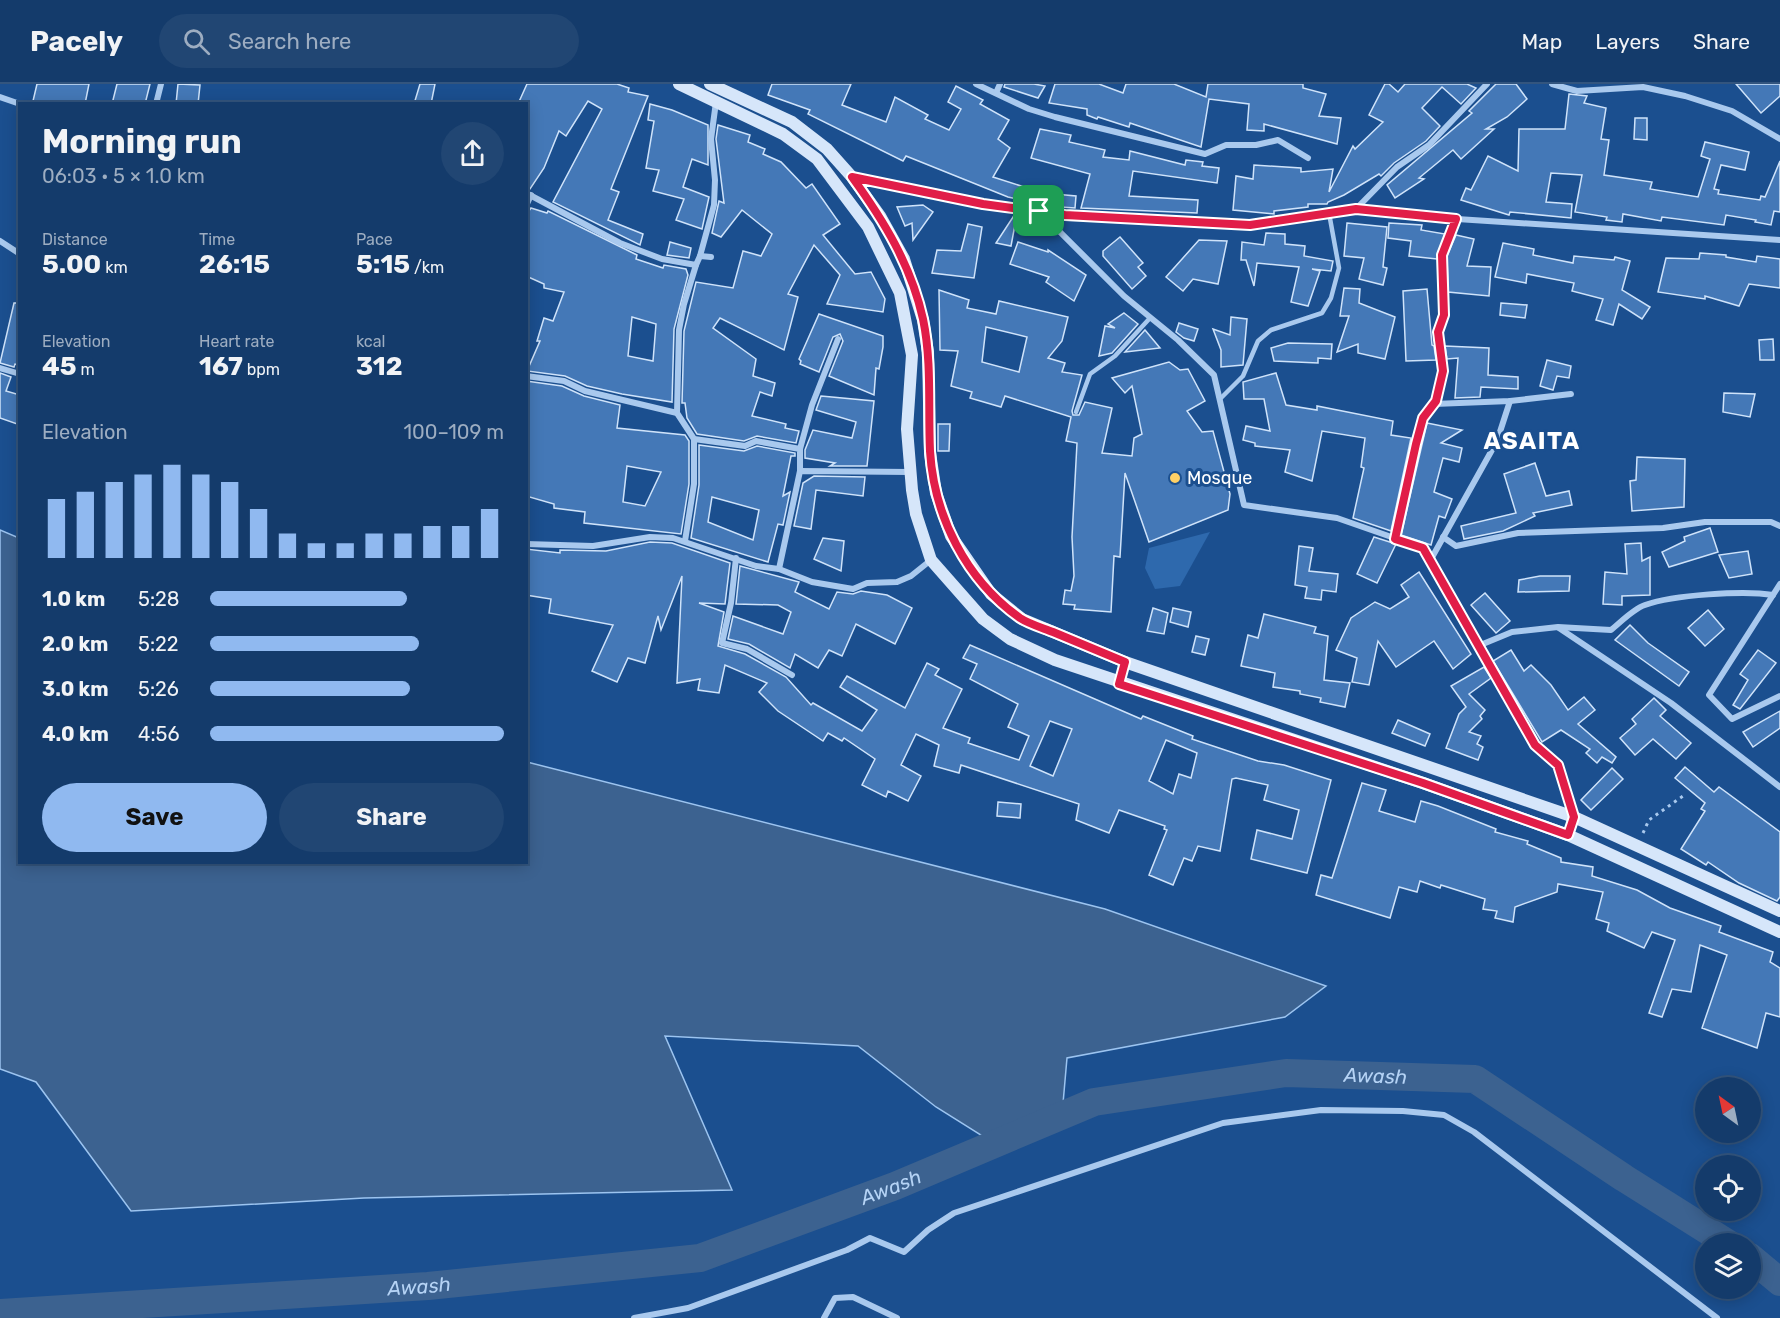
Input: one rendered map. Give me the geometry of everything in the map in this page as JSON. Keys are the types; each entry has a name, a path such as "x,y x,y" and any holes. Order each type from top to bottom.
{"main road":[{"path":"679,84 783,134 818,159 868,227 900,293 912,356 906,429 916,514 931,560 983,620 1010,639 1055,660 1119,684 1423,783 1568,835 1780,932"},
{"path":"710,84 792,122 827,148 852,177 880,216 904,259 917,295 928,352 932,463 936,493 951,536 991,594 1022,619 1125,662 1574,817 1780,911"},
{"path":"1119,684 1125,662"},
{"path":"1568,835 1574,817"}],"street":[{"path":"156,102 160,84"},
{"path":"976,84 1055,117 1205,154 1226,145 1256,145 1278,140 1308,158"},
{"path":"996,93 1000,84"},
{"path":"1356,209 1397,167 1429,145 1487,84"},
{"path":"1552,84 1577,91 1643,87 1685,96 1732,111 1780,139"},
{"path":"0,97 18,103"},
{"path":"685,541 694,484 694,439 677,413 679,330 684,304 714,205 716,180 711,139 717,102"},
{"path":"852,177 983,204 1039,211 1250,225 1356,209 1456,219 1780,240"},
{"path":"529,194 620,243 662,259 696,265"},
{"path":"1039,211 1124,296 1214,375 1244,505 1337,518 1423,548 1535,745 1558,765 1574,817"},
{"path":"1395,539 1423,418 1434,404 1443,371 1438,332 1444,315 1442,255 1456,219"},
{"path":"0,241 18,253"},
{"path":"700,256 711,257"},
{"path":"779,569 801,471 800,449 812,405 838,339"},
{"path":"0,368 18,373"},
{"path":"528,376 564,381 585,391 677,413"},
{"path":"1434,404 1510,401 1571,394"},
{"path":"1430,561 1497,441 1510,401"},
{"path":"694,439 745,446 756,441 800,449"},
{"path":"801,471 910,472"},
{"path":"1443,537 1456,546 1518,533 1664,528 1705,522 1771,522 1780,526"},
{"path":"528,544 593,546 650,537 685,541 756,566 779,569 812,582 853,589 867,583 897,582 911,576 931,560"},
{"path":"736,558 731,603 722,644 747,649 792,675"},
{"path":"1780,584 1708,695 1732,719 1780,696"},
{"path":"1478,646 1512,632 1558,627 1611,630 1644,605 1692,597 1757,592 1773,595"},
{"path":"1558,627 1671,703 1780,788"},
{"path":"634,1318 688,1308 847,1250 870,1238 904,1252 927,1230 954,1213 1223,1123 1321,1110 1444,1115 1474,1132 1717,1318"},
{"path":"824,1318 835,1298 853,1297 897,1318"}],"lane":[{"path":"1220,399 1243,376 1258,341 1271,330 1322,313 1331,298 1339,268 1329,213"},
{"path":"1076,412 1090,374 1115,356 1150,318"}],"path":[{"path":"1636,846 1649,820 1683,796"}],"shaded area":[{"path":"0,530 18,538 18,864 528,864 528,762 1105,909 1326,986 1285,1017 1067,1058 1062,1115 995,1144 936,1107 858,1046 665,1036 732,1190 364,1198 131,1211 36,1082 0,1069"},
{"path":"1210,532 1180,586 1155,589 1145,568 1149,548"}],"building":[{"path":"37,84 89,84 85,102 33,101"},
{"path":"117,84 150,84 146,102 112,102"},
{"path":"178,84 200,85 198,102 176,102"},
{"path":"420,84 435,84 431,102 415,102"},
{"path":"527,84 617,84 629,88 628,92 648,96 611,189 619,192 608,220 643,234 640,245 553,202 602,109 588,101 566,136 559,131 544,168 530,189 528,188 528,102 519,102"},
{"path":"772,84 851,84 842,105 886,122 895,97 928,115 925,119 949,130 961,109 948,102 956,86 983,100 980,104 1009,120 998,139 1010,148 993,177 1043,193 1076,196 1075,208 1047,206 1008,197 906,156 903,161 808,114 810,110 768,95"},
{"path":"1005,84 1045,86 1038,98 1004,87"},
{"path":"1055,84 1099,84 1123,93 1126,84 1174,84 1206,97 1208,84 1303,84 1303,88 1326,94 1319,116 1341,118 1337,144 1264,124 1264,131 1247,130 1249,104 1209,99 1201,147 1130,123 1129,127 1098,117 1097,119 1087,115 1087,109 1049,103"},
{"path":"1385,84 1389,84 1398,92 1405,84 1467,84 1476,88 1461,104 1442,87 1422,108 1440,126 1426,141 1394,163 1381,176 1379,174 1327,204 1308,204 1308,207 1274,211 1274,214 1233,210 1236,176 1253,179 1254,165 1301,168 1301,172 1333,169 1329,192 1353,146 1355,149 1383,122 1369,115"},
{"path":"1496,84 1516,84 1527,99 1507,117 1486,129 1494,129 1461,159 1453,150 1419,178 1424,179 1395,198 1387,185 1472,113 1469,111"},
{"path":"1736,84 1780,84 1780,96 1761,113"},
{"path":"1569,94 1587,96 1584,103 1606,108 1601,139 1609,140 1604,175 1652,182 1650,189 1698,197 1710,159 1701,156 1705,142 1749,152 1745,170 1721,165 1714,189 1719,190 1718,194 1760,200 1761,196 1765,197 1780,161 1780,212 1774,211 1771,225 1726,215 1724,225 1662,217 1661,221 1623,214 1622,222 1606,220 1607,217 1575,212 1582,175 1551,173 1546,202 1572,204 1571,218 1510,212 1509,215 1461,200 1466,188 1471,190 1488,156 1518,171 1519,129 1565,129"},
{"path":"650,104 672,110 708,125 708,165 692,159 683,187 709,197 702,229 676,220 684,199 653,191 659,170 646,168 654,121 648,120"},
{"path":"1635,118 1647,118 1647,140 1634,139"},
{"path":"718,125 750,135 748,142 765,149 763,154 781,162 806,188 812,184 840,224 823,235 855,274 871,272 885,299 883,312 827,304 840,275 814,245 788,294 798,297 784,350 720,318 713,328 756,359 753,376 775,383 772,396 760,392 752,416 786,424 785,428 799,431 796,443 757,436 744,441 697,434 687,418 685,403 682,403 684,331 696,282 733,288 743,251 761,256 772,234 742,210 721,237 712,233 719,201 724,203 716,139"},
{"path":"1040,129 1071,135 1069,142 1105,150 1103,157 1129,160 1130,151 1185,165 1186,160 1203,162 1202,166 1219,168 1217,183 1133,171 1129,196 1198,200 1197,213 1081,208 1090,174 1031,158"},
{"path":"923,205 933,212 913,240 912,223 905,226 897,207"},
{"path":"531,208 547,213 548,211 637,255 636,259 663,268 664,265 686,269 688,275 674,329 672,402 587,386 565,376 528,371 540,341 537,341 544,318 553,321 564,292 544,288 544,284 528,277 528,212","holes":["632,317 656,324 653,361 628,356"]},
{"path":"1017,214 1011,246 996,243"},
{"path":"1347,223 1387,227 1383,267 1387,268 1383,285 1359,279 1364,258 1344,256"},
{"path":"1389,223 1422,225 1421,230 1445,234 1437,259 1409,256 1411,241 1388,238"},
{"path":"968,224 982,227 974,278 932,273 937,250 961,251"},
{"path":"1266,233 1285,234 1285,244 1305,246 1304,256 1333,261 1331,271 1312,269 1320,271 1308,306 1291,302 1299,267 1257,263 1254,286 1246,260 1241,260 1242,242 1264,245"},
{"path":"1456,235 1474,239 1467,266 1491,267 1489,296 1448,292 1447,256"},
{"path":"1120,237 1143,263 1138,267 1146,276 1132,289 1103,256 1103,251"},
{"path":"1199,240 1227,241 1218,284 1193,279 1183,291 1166,277"},
{"path":"670,242 691,248 689,258 667,255"},
{"path":"1018,242 1048,252 1048,250 1086,275 1074,301 1046,282 1049,277 1010,264"},
{"path":"1503,243 1534,249 1533,255 1573,263 1574,256 1614,260 1615,257 1630,261 1622,290 1650,307 1642,319 1619,304 1613,325 1596,320 1603,299 1572,291 1574,283 1527,274 1526,283 1495,277"},
{"path":"1700,253 1726,255 1726,257 1756,262 1757,256 1780,259 1780,288 1749,284 1739,306 1705,296 1705,299 1658,292 1666,258 1699,259"},
{"path":"1344,288 1360,289 1359,303 1395,317 1385,359 1358,353 1358,344 1337,352 1349,316 1340,316"},
{"path":"1427,289 1432,345 1436,360 1406,361 1403,291"},
{"path":"939,290 969,300 967,308 996,314 999,301 1068,317 1062,341 1048,358 1065,363 1062,372 1082,375 1072,411 1073,415 1079,415 1085,402 1112,408 1102,453 1132,456 1134,438 1142,434 1132,386 1125,393 1112,378 1169,362 1180,370 1188,369 1205,401 1187,411 1202,432 1213,431 1230,494 1228,510 1149,542 1125,473 1120,557 1114,556 1111,612 1074,609 1075,605 1063,604 1065,590 1071,591 1074,576 1072,537 1077,443 1066,441 1071,417 1005,396 1001,407 970,398 972,392 951,386 958,351 940,350","holes":["986,327 1027,337 1019,372 982,362"]},
{"path":"14,303 18,303 18,365 15,364 14,367 0,363"},
{"path":"1501,303 1527,305 1525,318 1500,315"},
{"path":"1124,313 1138,324 1112,353 1099,356 1105,326 1115,328 1108,324"},
{"path":"819,314 883,336 879,369 876,368 874,395 829,376 843,341 840,334 833,337 819,372 800,364 799,359"},
{"path":"1231,317 1247,319 1243,365 1221,367 1221,350 1213,329 1230,335"},
{"path":"1179,323 1198,329 1194,341 1176,332"},
{"path":"1145,330 1160,348 1125,352"},
{"path":"1773,339 1774,360 1760,360 1759,340"},
{"path":"1288,343 1332,344 1331,359 1318,358 1318,363 1274,361 1271,348"},
{"path":"1445,346 1489,348 1488,375 1518,377 1518,389 1481,387 1480,397 1455,398 1458,358 1447,359"},
{"path":"1547,360 1571,366 1569,378 1557,376 1553,390 1540,386"},
{"path":"0,373 11,377 6,391 18,394 18,424 0,418"},
{"path":"1276,373 1286,405 1317,410 1317,406 1393,421 1391,435 1411,438 1391,531 1353,518 1364,468 1361,467 1365,438 1322,431 1312,481 1285,472 1290,450 1255,446 1255,443 1243,440 1246,426 1270,431 1264,399 1244,399 1243,382"},
{"path":"528,381 562,386 584,396 620,405 617,428 685,435 689,441 689,484 681,534 584,523 585,512 554,508 554,504 528,497","holes":["627,466 661,472 645,506 623,502"]},
{"path":"1724,393 1755,394 1750,417 1723,412"},
{"path":"821,396 874,401 867,466 830,466 835,463 805,458 805,450 813,430 852,438 856,422 816,410"},
{"path":"1427,423 1462,430 1441,443 1462,448 1459,462 1443,458 1434,492 1452,499 1445,518 1439,516 1431,545 1401,535"},
{"path":"938,424 950,424 949,451 938,451"},
{"path":"699,445 744,451 757,446 795,453 795,456 791,456 783,496 790,492 783,525 778,524 768,562 691,538 699,485","holes":["712,497 759,510 753,540 708,522"]},
{"path":"1637,457 1685,459 1684,507 1632,511 1630,481 1636,480"},
{"path":"1535,463 1546,496 1569,491 1572,505 1533,513 1535,516 1503,531 1464,539 1461,526 1516,513 1504,474"},
{"path":"814,476 865,477 863,496 816,490 811,529 794,526 803,483"},
{"path":"1710,528 1718,552 1669,567 1662,552 1685,541 1684,537"},
{"path":"1374,537 1396,544 1377,583 1357,574"},
{"path":"823,538 844,541 841,571 814,559"},
{"path":"650,542 672,543 730,563 725,604 699,603 724,612 718,646 745,654 786,677 811,705 813,703 862,731 877,710 840,687 847,676 905,708 927,663 939,669 935,675 962,689 943,728 970,738 968,743 1019,760 1029,736 1008,727 1018,704 970,679 977,664 963,658 970,645 1141,719 1143,716 1193,736 1192,739 1258,761 1284,765 1331,780 1307,873 1251,859 1257,830 1292,839 1299,810 1264,800 1268,785 1236,778 1232,779 1220,851 1198,846 1192,861 1184,858 1173,885 1149,875 1167,830 1164,829 1165,826 1119,810 1109,833 1076,820 1079,804 961,765 959,773 934,766 939,745 916,734 901,765 921,776 908,801 888,791 886,797 862,785 875,759 844,738 842,741 828,733 823,741 778,711 759,692 767,683 725,665 719,693 698,690 700,679 677,683 682,576 661,630 658,616 645,663 628,658 617,682 592,671 613,625 549,613 551,599 528,595 528,549 560,553 560,550 606,551","holes":["1050,721 1072,729 1053,776 1030,766","1166,740 1197,753 1191,778 1179,774 1173,794 1149,781"]},
{"path":"1641,543 1642,561 1650,557 1650,595 1622,596 1622,605 1603,604 1605,572 1627,574 1625,544"},
{"path":"1299,546 1313,548 1309,571 1338,574 1336,592 1322,590 1321,600 1305,598 1307,587 1295,585"},
{"path":"1748,551 1752,574 1729,578 1719,555"},
{"path":"740,566 799,582 795,592 829,609 837,592 853,594 861,591 887,595 912,608 895,644 856,624 842,656 829,650 818,668 795,654 790,668 749,644 728,639 733,616 783,634 791,612 778,605 736,604"},
{"path":"1419,572 1471,654 1453,669 1434,641 1396,667 1378,641 1369,685 1352,682 1357,658 1336,650 1351,618 1375,602 1390,609 1409,597 1401,585"},
{"path":"1540,576 1570,576 1569,591 1518,592 1519,580"},
{"path":"1485,593 1510,621 1496,633 1471,605"},
{"path":"1153,608 1168,613 1164,634 1147,631"},
{"path":"1173,608 1191,612 1188,627 1170,622"},
{"path":"1708,610 1724,629 1705,646 1688,628"},
{"path":"1264,614 1316,627 1314,633 1328,636 1324,680 1350,683 1345,707 1320,702 1321,698 1300,694 1300,691 1273,687 1275,673 1241,666 1248,635 1258,638"},
{"path":"1630,625 1648,643 1689,672 1679,686 1615,640"},
{"path":"1196,636 1209,639 1205,655 1192,652"},
{"path":"1511,650 1524,671 1531,665 1551,685 1568,710 1584,697 1595,710 1578,724 1616,757 1612,763 1602,757 1597,763 1586,753 1590,749 1561,730 1542,742 1493,661"},
{"path":"1758,650 1776,663 1740,709 1733,705 1748,680 1740,674"},
{"path":"1484,667 1491,678 1469,694 1485,710 1480,716 1482,719 1469,732 1481,736 1477,744 1483,747 1478,760 1446,748 1459,714 1466,707 1451,686"},
{"path":"1654,698 1666,710 1660,716 1691,743 1676,759 1653,739 1635,755 1620,738 1636,724 1632,719"},
{"path":"1780,711 1780,728 1753,747 1743,732"},
{"path":"1398,720 1430,734 1425,746 1392,733"},
{"path":"1685,767 1714,792 1719,787 1780,832 1780,897 1777,901 1739,883 1708,862 1706,865 1681,849 1705,811 1701,809 1705,803 1675,778"},
{"path":"1612,768 1623,779 1591,810 1581,800"},
{"path":"1362,783 1386,790 1379,811 1415,822 1421,801 1438,806 1496,829 1495,832 1528,841 1527,844 1561,858 1561,862 1593,867 1592,876 1637,890 1670,908 1721,926 1719,932 1773,952 1770,962 1780,968 1780,1017 1766,1013 1757,1048 1702,1028 1727,955 1700,945 1691,992 1672,989 1662,1017 1649,1013 1675,940 1652,932 1644,948 1607,931 1609,923 1596,919 1603,892 1558,884 1557,892 1515,907 1513,922 1495,918 1497,911 1483,909 1485,899 1420,881 1417,892 1399,887 1390,918 1316,895 1321,875 1332,878"},
{"path":"998,802 1021,804 1020,818 997,816"}],"waterway":[{"name":"Awash","path":"0,1313 428,1286 700,1258 895,1186 1094,1102 1286,1073 1475,1079 1712,1233"},
{"name":"Awash","path":"1761,1266 1780,1282"}],"place":[{"name":"Mosque","path":"1175,478"}],"district":[{"name":"ASAITA","path":"1532,441"}],"route":[{"path":"852,177 983,204 1039,211 1065,215 1250,225 1356,209 1456,219 1442,255 1444,315 1438,332 1443,371 1436,401 1423,418 1395,539 1423,548 1535,745 1558,765 1574,817 1568,835 1423,783 1119,684 1125,662 1022,619 991,594 972,570 951,536 936,493 930,453 928,352 917,295 904,259 880,216 852,177"}]}
